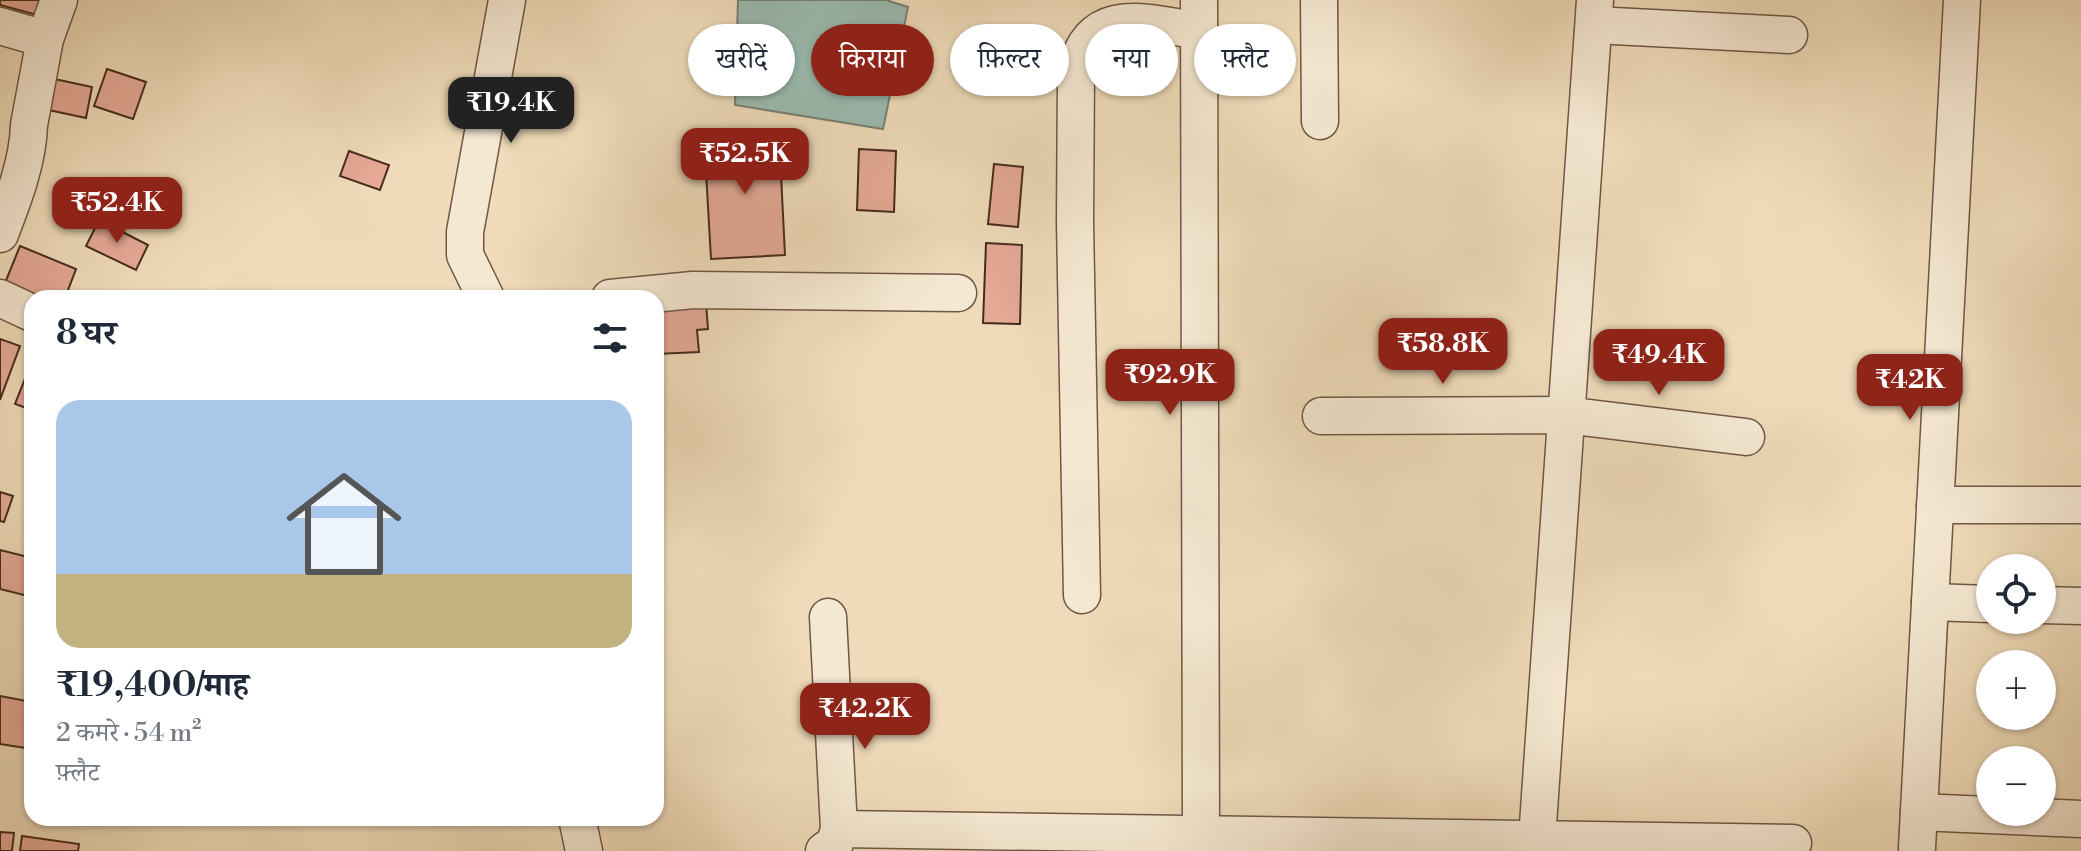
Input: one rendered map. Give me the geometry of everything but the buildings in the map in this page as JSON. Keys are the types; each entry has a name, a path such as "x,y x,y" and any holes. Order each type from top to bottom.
{"street":[{"path":"0,234 20,177 29,139 14,121 59,0"},
{"path":"482,290 465,255 465,232 507,0"},
{"path":"1319,0 1320,121"},
{"path":"1917,848 1962,0"},
{"path":"1082,595 1075,222 1076,71 1080,52 1111,12 1135,21 1199,15 1201,834"},
{"path":"1537,839 1594,12 1789,35"},
{"path":"0,26 45,39"},
{"path":"664,294 708,290 958,293"},
{"path":"0,298 24,309"},
{"path":"1321,416 1565,415 1746,437"},
{"path":"1935,505 2081,505"},
{"path":"1930,602 1976,604"},
{"path":"2056,605 2081,606"},
{"path":"828,617 832,840 1201,834 1793,843"},
{"path":"1919,812 2081,819"},
{"path":"579,826 584,851"}],"water":[{"path":"738,0 886,0 908,7 905,24 811,24 811,96 890,96 883,129 735,105 735,96 795,96 795,24 737,24"}]}
